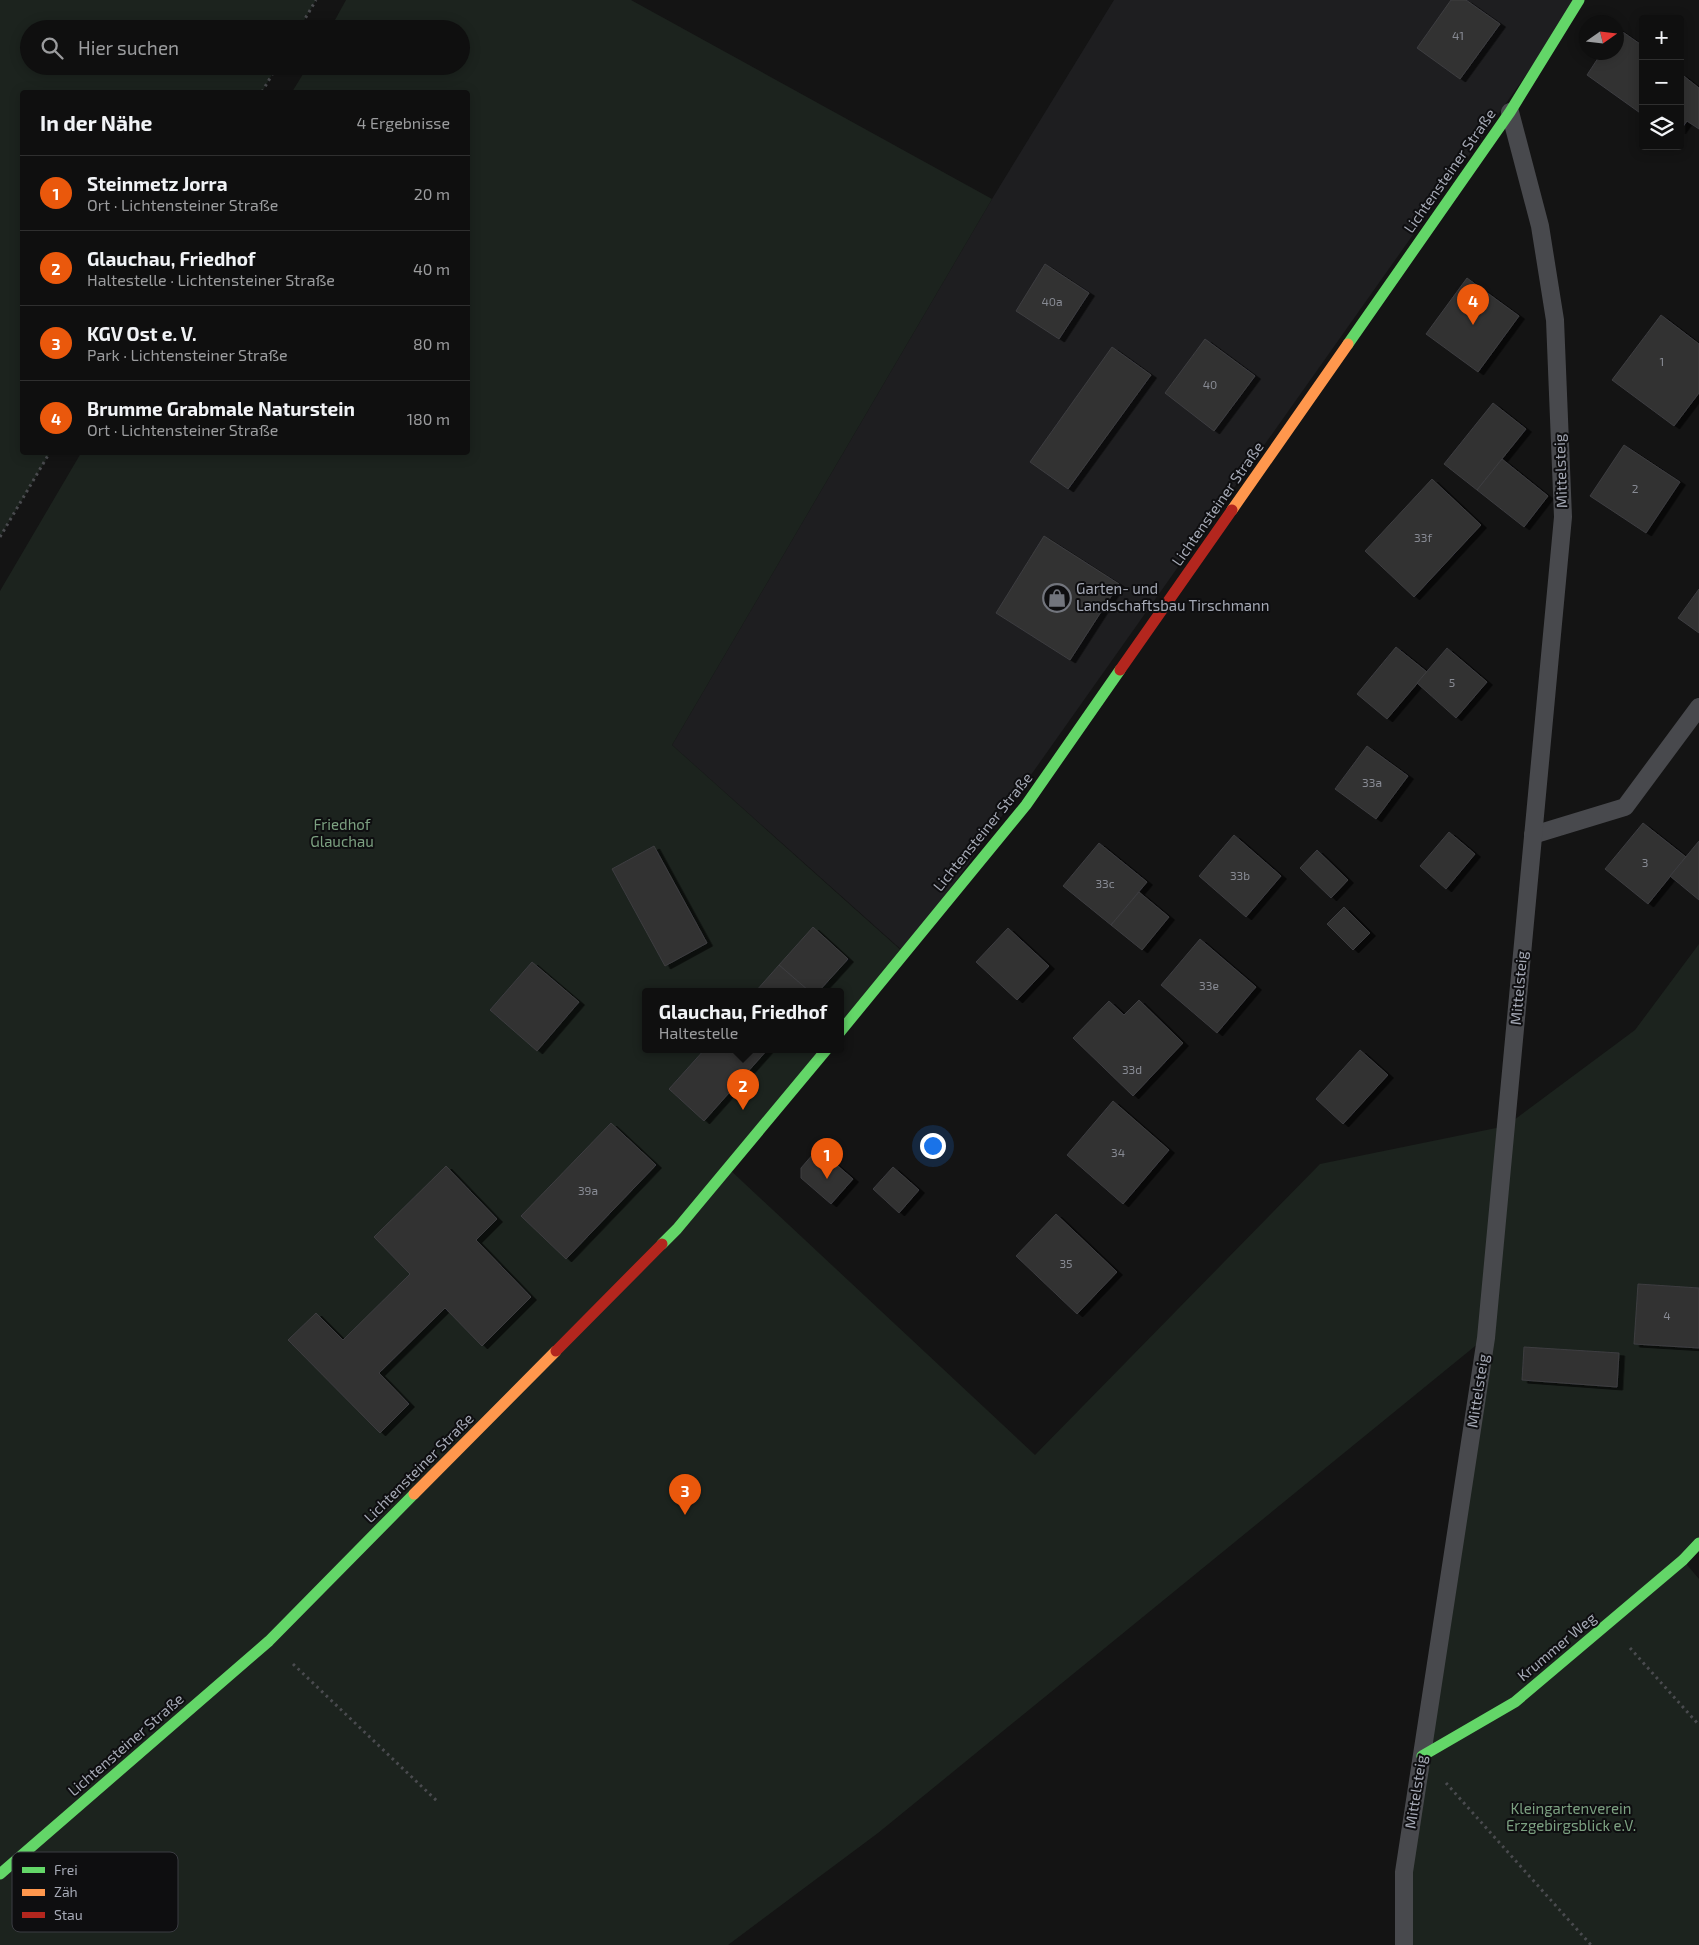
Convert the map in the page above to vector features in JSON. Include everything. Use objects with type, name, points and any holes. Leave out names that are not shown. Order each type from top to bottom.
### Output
[{"type":"street","name":"Lichtensteiner Straße","points":[[844,1027],[1026,805],[1510,112],[1580,0]]},
{"type":"street","name":"Lichtensteiner Straße","points":[[25,1852],[269,1641],[677,1229],[823,1053]]},
{"type":"street","name":"Krummer Weg","points":[[1422,1756],[1515,1702],[1683,1560],[1699,1543]]},
{"type":"street","name":"Lichtensteiner Straße","points":[[0,1874],[12,1864]]},
{"type":"lane","name":"Mittelsteig","points":[[1404,1945],[1404,1872],[1486,1338],[1563,517],[1555,320],[1540,226],[1510,112]]},
{"type":"lane","points":[[1533,835],[1625,807],[1699,707]]},
{"type":"path","points":[[304,20],[316,0]]},
{"type":"path","points":[[263,90],[272,75]]},
{"type":"path","points":[[0,537],[48,455]]},
{"type":"path","points":[[1608,1624],[1699,1725]]},
{"type":"path","points":[[269,1641],[438,1802]]},
{"type":"path","points":[[1422,1756],[1591,1945]]},
{"type":"shaded area","points":[[1114,0],[1579,0],[905,953],[672,745],[992,199]]},
{"type":"green space","points":[[0,0],[316,0],[304,20],[20,20],[20,75],[272,75],[263,90],[20,90],[20,455],[49,455],[0,537]]},
{"type":"green space","points":[[346,0],[631,0],[992,199],[672,745],[904,953],[844,1025],[844,988],[642,988],[642,1053],[822,1053],[728,1168],[1035,1455],[1320,1164],[1506,1126],[1635,1030],[1699,944],[1699,1543],[1683,1560],[1699,1579],[1699,1945],[1404,1945],[1404,1872],[1485,1338],[878,1833],[728,1945],[0,1945],[0,591],[80,455],[470,455],[470,90],[293,90],[302,75],[470,75],[470,20],[335,20]]},
{"type":"building","points":[[1451,0],[1466,0],[1500,24],[1460,79],[1417,48]]},
{"type":"building","points":[[1624,33],[1639,43],[1639,112],[1587,75],[1597,60],[1624,60]]},
{"type":"building","points":[[1684,76],[1699,88],[1699,129],[1687,121],[1684,125]]},
{"type":"building","points":[[1045,264],[1089,293],[1059,339],[1016,311]]},
{"type":"building","points":[[1467,278],[1519,316],[1478,372],[1426,334]]},
{"type":"building","points":[[1661,315],[1699,344],[1699,393],[1674,426],[1612,380]]},
{"type":"building","points":[[1205,339],[1255,376],[1214,431],[1165,393]]},
{"type":"building","points":[[1112,347],[1151,375],[1068,489],[1030,462]]},
{"type":"building","points":[[1493,403],[1526,429],[1477,490],[1444,464]]},
{"type":"building","points":[[1624,445],[1680,482],[1646,533],[1590,496]]},
{"type":"building","points":[[1502,459],[1548,496],[1524,527],[1477,490]]},
{"type":"building","points":[[1432,479],[1481,525],[1414,597],[1365,551]]},
{"type":"building","name":"Garten- und Landschaftsbau Tirschmann","points":[[1044,536],[1119,584],[1070,660],[996,613]]},
{"type":"building","points":[[1699,589],[1699,633],[1678,618]]},
{"type":"building","points":[[1396,647],[1427,672],[1387,719],[1357,694]]},
{"type":"building","points":[[1447,648],[1487,682],[1456,718],[1417,683]]},
{"type":"building","points":[[1367,746],[1408,776],[1376,819],[1335,789]]},
{"type":"building","points":[[1643,823],[1686,857],[1648,904],[1605,869]]},
{"type":"building","points":[[1449,832],[1475,854],[1446,889],[1420,866]]},
{"type":"building","points":[[1234,835],[1281,876],[1246,917],[1199,876]]},
{"type":"building","points":[[1699,841],[1699,900],[1670,876]]},
{"type":"building","points":[[1099,843],[1147,882],[1111,925],[1063,886]]},
{"type":"building","points":[[654,846],[707,943],[665,966],[612,869]]},
{"type":"building","points":[[1317,850],[1348,880],[1331,898],[1300,868]]},
{"type":"building","points":[[1139,892],[1169,917],[1142,950],[1111,925]]},
{"type":"building","points":[[1344,907],[1370,933],[1353,950],[1327,924]]},
{"type":"building","points":[[813,927],[848,959],[822,988],[806,988],[779,965]]},
{"type":"building","points":[[1008,928],[1049,966],[1017,1000],[976,962]]},
{"type":"building","points":[[1200,939],[1256,987],[1217,1033],[1161,985]]},
{"type":"building","points":[[532,962],[579,1002],[537,1051],[490,1010]]},
{"type":"building","points":[[779,965],[806,988],[759,988]]},
{"type":"building","points":[[1139,1000],[1183,1043],[1133,1096],[1073,1038],[1109,1001],[1124,1015]]},
{"type":"building","points":[[1360,1050],[1388,1075],[1343,1124],[1316,1099]]},
{"type":"building","points":[[701,1053],[764,1053],[704,1121],[669,1089]]},
{"type":"building","points":[[1113,1101],[1169,1150],[1123,1204],[1067,1155]]},
{"type":"building","points":[[611,1123],[656,1165],[566,1259],[521,1216]]},
{"type":"building","points":[[814,1153],[824,1154],[853,1179],[831,1204],[801,1178],[801,1168]]},
{"type":"building","points":[[446,1166],[497,1219],[476,1240],[531,1297],[482,1346],[445,1308],[379,1373],[409,1404],[380,1433],[288,1340],[316,1313],[343,1340],[410,1274],[374,1237]]},
{"type":"building","points":[[893,1167],[919,1190],[899,1213],[873,1189]]},
{"type":"building","points":[[1056,1214],[1117,1272],[1077,1314],[1016,1256]]},
{"type":"building","points":[[1638,1284],[1699,1288],[1699,1348],[1634,1344]]},
{"type":"building","points":[[1524,1347],[1619,1353],[1617,1387],[1522,1380]]},
{"type":"traffic: fast","points":[[1348,344],[1510,112],[1579,0]]},
{"type":"traffic: fast","points":[[844,1027],[1026,805],[1120,670]]},
{"type":"traffic: fast","points":[[662,1244],[677,1229],[824,1053]]},
{"type":"traffic: fast","points":[[25,1852],[269,1641],[414,1494]]},
{"type":"traffic: fast","points":[[1422,1756],[1515,1702],[1683,1560],[1699,1543]]},
{"type":"traffic: fast","points":[[0,1874],[12,1864]]},
{"type":"traffic: slow","points":[[1232,510],[1348,344]]},
{"type":"traffic: slow","points":[[414,1494],[556,1351]]},
{"type":"traffic: jam","points":[[1120,670],[1232,510]]},
{"type":"traffic: jam","points":[[556,1351],[662,1244]]},
{"type":"place","name":"Brumme Grabmale Naturstein","points":[[1473,325]]},
{"type":"place","name":"Garten- und Landschaftsbau Tirschmann","points":[[1057,598]]},
{"type":"place","name":"Glauchau, Friedhof","points":[[743,1110]]},
{"type":"place","name":"Steinmetz Jorra","points":[[827,1179]]},
{"type":"place","name":"KGV Ost e. V.","points":[[685,1515]]},
{"type":"park label","name":"Friedhof Glauchau","points":[[342,834]]},
{"type":"park label","name":"Kleingartenverein Erzgebirgsblick e.V.","points":[[1571,1818]]}]
